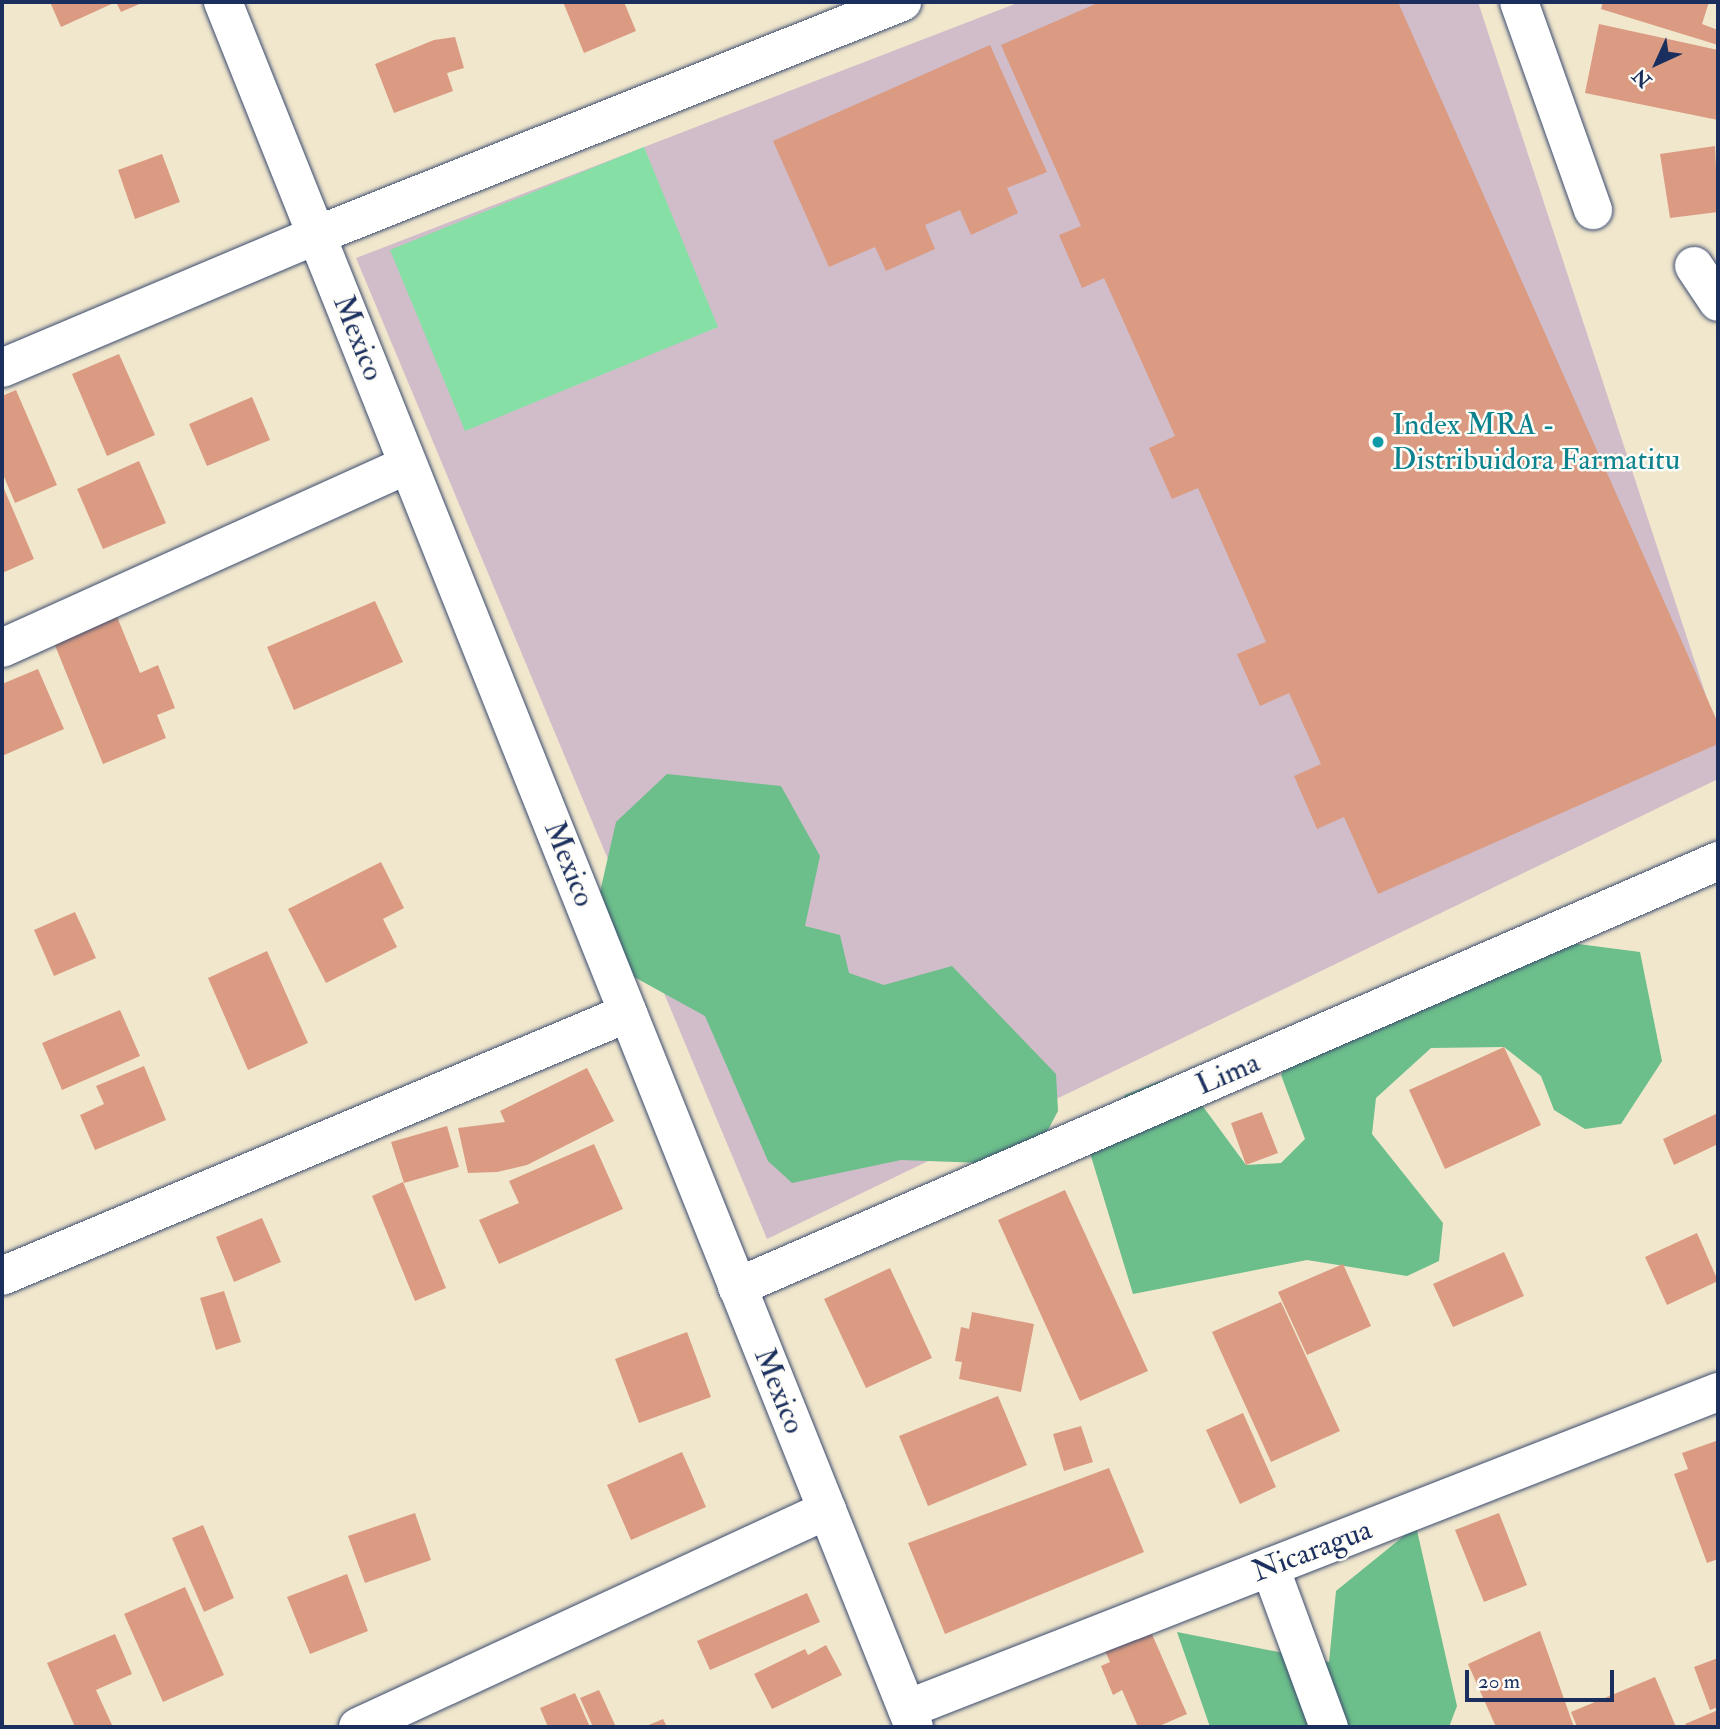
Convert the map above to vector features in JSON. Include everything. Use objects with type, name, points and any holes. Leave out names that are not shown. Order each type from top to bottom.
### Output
[{"type":"street","name":"Mexico","points":[[223,2],[910,1718]]},
{"type":"street","points":[[2,368],[317,235],[902,2]]},
{"type":"street","points":[[1519,2],[1593,210]]},
{"type":"street","points":[[1694,266],[1718,302]]},
{"type":"street","points":[[2,648],[408,465]]},
{"type":"street","name":"Lima","points":[[737,1287],[1718,861]]},
{"type":"street","points":[[2,1276],[628,1013]]},
{"type":"street","name":"Nicaragua","points":[[910,1718],[1270,1567],[1718,1392]]},
{"type":"street","points":[[358,1727],[827,1510]]},
{"type":"street","points":[[1270,1567],[1329,1727]]},
{"type":"shaded area","points":[[1020,2],[1478,2],[1718,732],[1718,779],[767,1239],[356,258]]},
{"type":"green space","points":[[644,147],[718,327],[465,431],[390,250]]},
{"type":"green space","points":[[667,774],[781,786],[820,856],[805,926],[840,935],[849,973],[884,985],[952,966],[1056,1074],[1058,1111],[1040,1145],[1010,1164],[901,1160],[792,1183],[768,1161],[705,1016],[616,967],[600,892],[616,822]]},
{"type":"green space","points":[[1555,941],[1640,952],[1662,1061],[1621,1124],[1585,1129],[1554,1110],[1541,1076],[1504,1047],[1431,1048],[1376,1098],[1372,1134],[1443,1223],[1439,1261],[1407,1276],[1307,1260],[1133,1294],[1090,1153],[1125,1095],[1160,1081],[1196,1097],[1246,1165],[1281,1163],[1305,1139],[1281,1075],[1316,1016]]},
{"type":"green space","points":[[1416,1526],[1457,1706],[1449,1727],[1210,1727],[1177,1632],[1329,1662],[1336,1591]]},
{"type":"building","points":[[50,2],[116,2],[61,27]]},
{"type":"building","points":[[116,2],[144,2],[121,12]]},
{"type":"building","points":[[563,2],[624,2],[636,31],[584,53]]},
{"type":"building","name":"Index MRA - Distribuidora Farmatitu","points":[[1100,2],[1398,2],[1718,723],[1718,744],[1378,894],[1344,817],[1317,829],[1294,776],[1321,764],[1289,693],[1260,706],[1237,654],[1266,642],[1198,488],[1172,499],[1149,448],[1175,436],[1104,278],[1082,288],[1059,235],[1081,226],[1001,45]]},
{"type":"building","points":[[1603,2],[1709,2],[1702,24],[1718,30],[1718,45],[1601,9]]},
{"type":"building","points":[[1599,24],[1718,50],[1718,120],[1585,93]]},
{"type":"building","points":[[455,37],[464,68],[447,73],[453,91],[394,113],[375,64],[434,40]]},
{"type":"building","points":[[990,45],[1047,172],[1007,188],[1018,213],[971,235],[960,210],[925,225],[935,249],[886,271],[875,247],[829,267],[773,141]]},
{"type":"building","points":[[1715,146],[1718,212],[1670,218],[1660,154]]},
{"type":"building","points":[[162,154],[180,202],[135,219],[118,170]]},
{"type":"building","points":[[119,354],[155,435],[107,456],[72,374]]},
{"type":"building","points":[[16,390],[57,485],[15,503],[2,472],[2,396]]},
{"type":"building","points":[[252,397],[270,440],[207,466],[189,424]]},
{"type":"building","points":[[139,461],[166,523],[103,549],[77,489]]},
{"type":"building","points":[[2,484],[34,559],[2,573]]},
{"type":"building","points":[[375,601],[403,662],[294,710],[267,647]]},
{"type":"building","points":[[113,607],[140,673],[158,665],[175,708],[157,715],[166,738],[103,764],[50,633]]},
{"type":"building","points":[[38,669],[64,729],[2,756],[2,684]]},
{"type":"building","points":[[381,862],[404,908],[383,919],[397,947],[326,983],[288,909]]},
{"type":"building","points":[[75,912],[96,958],[54,976],[34,930]]},
{"type":"building","points":[[267,951],[308,1043],[248,1070],[208,978]]},
{"type":"building","points":[[120,1010],[140,1056],[62,1090],[42,1043]]},
{"type":"building","points":[[1504,1047],[1541,1125],[1445,1169],[1409,1090]]},
{"type":"building","points":[[144,1066],[166,1120],[95,1150],[80,1115],[104,1104],[96,1086]]},
{"type":"building","points":[[587,1068],[614,1121],[527,1165],[497,1172],[468,1173],[458,1128],[505,1122],[500,1111]]},
{"type":"building","points":[[1262,1112],[1278,1153],[1246,1165],[1231,1123]]},
{"type":"building","points":[[1718,1113],[1718,1144],[1674,1165],[1663,1139]]},
{"type":"building","points":[[447,1126],[459,1167],[404,1183],[391,1142]]},
{"type":"building","points":[[594,1144],[623,1209],[499,1264],[479,1220],[519,1203],[509,1181]]},
{"type":"building","points":[[403,1182],[446,1288],[415,1301],[372,1196]]},
{"type":"building","points":[[1065,1190],[1148,1371],[1080,1401],[998,1220]]},
{"type":"building","points":[[262,1218],[281,1262],[234,1282],[216,1237]]},
{"type":"building","points":[[1697,1233],[1718,1281],[1667,1305],[1645,1257]]},
{"type":"building","points":[[1504,1252],[1524,1296],[1453,1327],[1433,1284]]},
{"type":"building","points":[[1343,1264],[1371,1326],[1307,1355],[1278,1292]]},
{"type":"building","points":[[890,1268],[932,1358],[866,1388],[824,1299]]},
{"type":"building","points":[[224,1291],[241,1342],[216,1350],[200,1298]]},
{"type":"building","points":[[1281,1302],[1340,1431],[1271,1462],[1212,1332]]},
{"type":"building","points":[[972,1312],[1034,1324],[1021,1392],[959,1379],[962,1362],[955,1361],[961,1327],[969,1329]]},
{"type":"building","points":[[687,1332],[711,1397],[639,1423],[615,1359]]},
{"type":"building","points":[[998,1396],[1027,1465],[928,1506],[899,1436]]},
{"type":"building","points":[[1243,1413],[1276,1487],[1240,1504],[1206,1430]]},
{"type":"building","points":[[1081,1426],[1093,1462],[1064,1471],[1053,1434]]},
{"type":"building","points":[[1716,1441],[1718,1559],[1707,1563],[1674,1474],[1688,1469],[1682,1453]]},
{"type":"building","points":[[682,1452],[706,1507],[631,1540],[607,1485]]},
{"type":"building","points":[[1109,1468],[1144,1552],[945,1634],[908,1543]]},
{"type":"building","points":[[415,1513],[431,1560],[365,1583],[348,1536]]},
{"type":"building","points":[[1499,1513],[1527,1585],[1484,1602],[1455,1530]]},
{"type":"building","points":[[203,1525],[234,1598],[204,1612],[172,1538]]},
{"type":"building","points":[[347,1574],[368,1631],[310,1654],[287,1597]]},
{"type":"building","points":[[185,1587],[224,1675],[163,1702],[124,1614]]},
{"type":"building","points":[[807,1593],[820,1622],[710,1670],[697,1641]]},
{"type":"building","points":[[1540,1631],[1574,1727],[1496,1727],[1468,1664]]},
{"type":"building","points":[[1151,1632],[1187,1714],[1157,1727],[1138,1727],[1122,1690],[1113,1695],[1101,1666],[1110,1662],[1105,1651]]},
{"type":"building","points":[[115,1634],[132,1674],[96,1690],[112,1725],[75,1727],[47,1663]]},
{"type":"building","points":[[826,1645],[842,1675],[772,1709],[754,1674],[805,1649],[808,1655]]},
{"type":"building","points":[[1718,1658],[1718,1707],[1710,1710],[1694,1667]]},
{"type":"building","points":[[1655,1677],[1676,1727],[1577,1727],[1571,1712]]},
{"type":"building","points":[[599,1690],[616,1727],[593,1727],[580,1698]]},
{"type":"building","points":[[575,1693],[590,1727],[548,1727],[540,1708]]},
{"type":"building","points":[[1718,1710],[1718,1727],[1687,1727],[1685,1724]]},
{"type":"building","points":[[663,1719],[667,1727],[644,1727]]},
{"type":"place","name":"Index MRA - Distribuidora Farmatitu","points":[[1378,442]]}]
